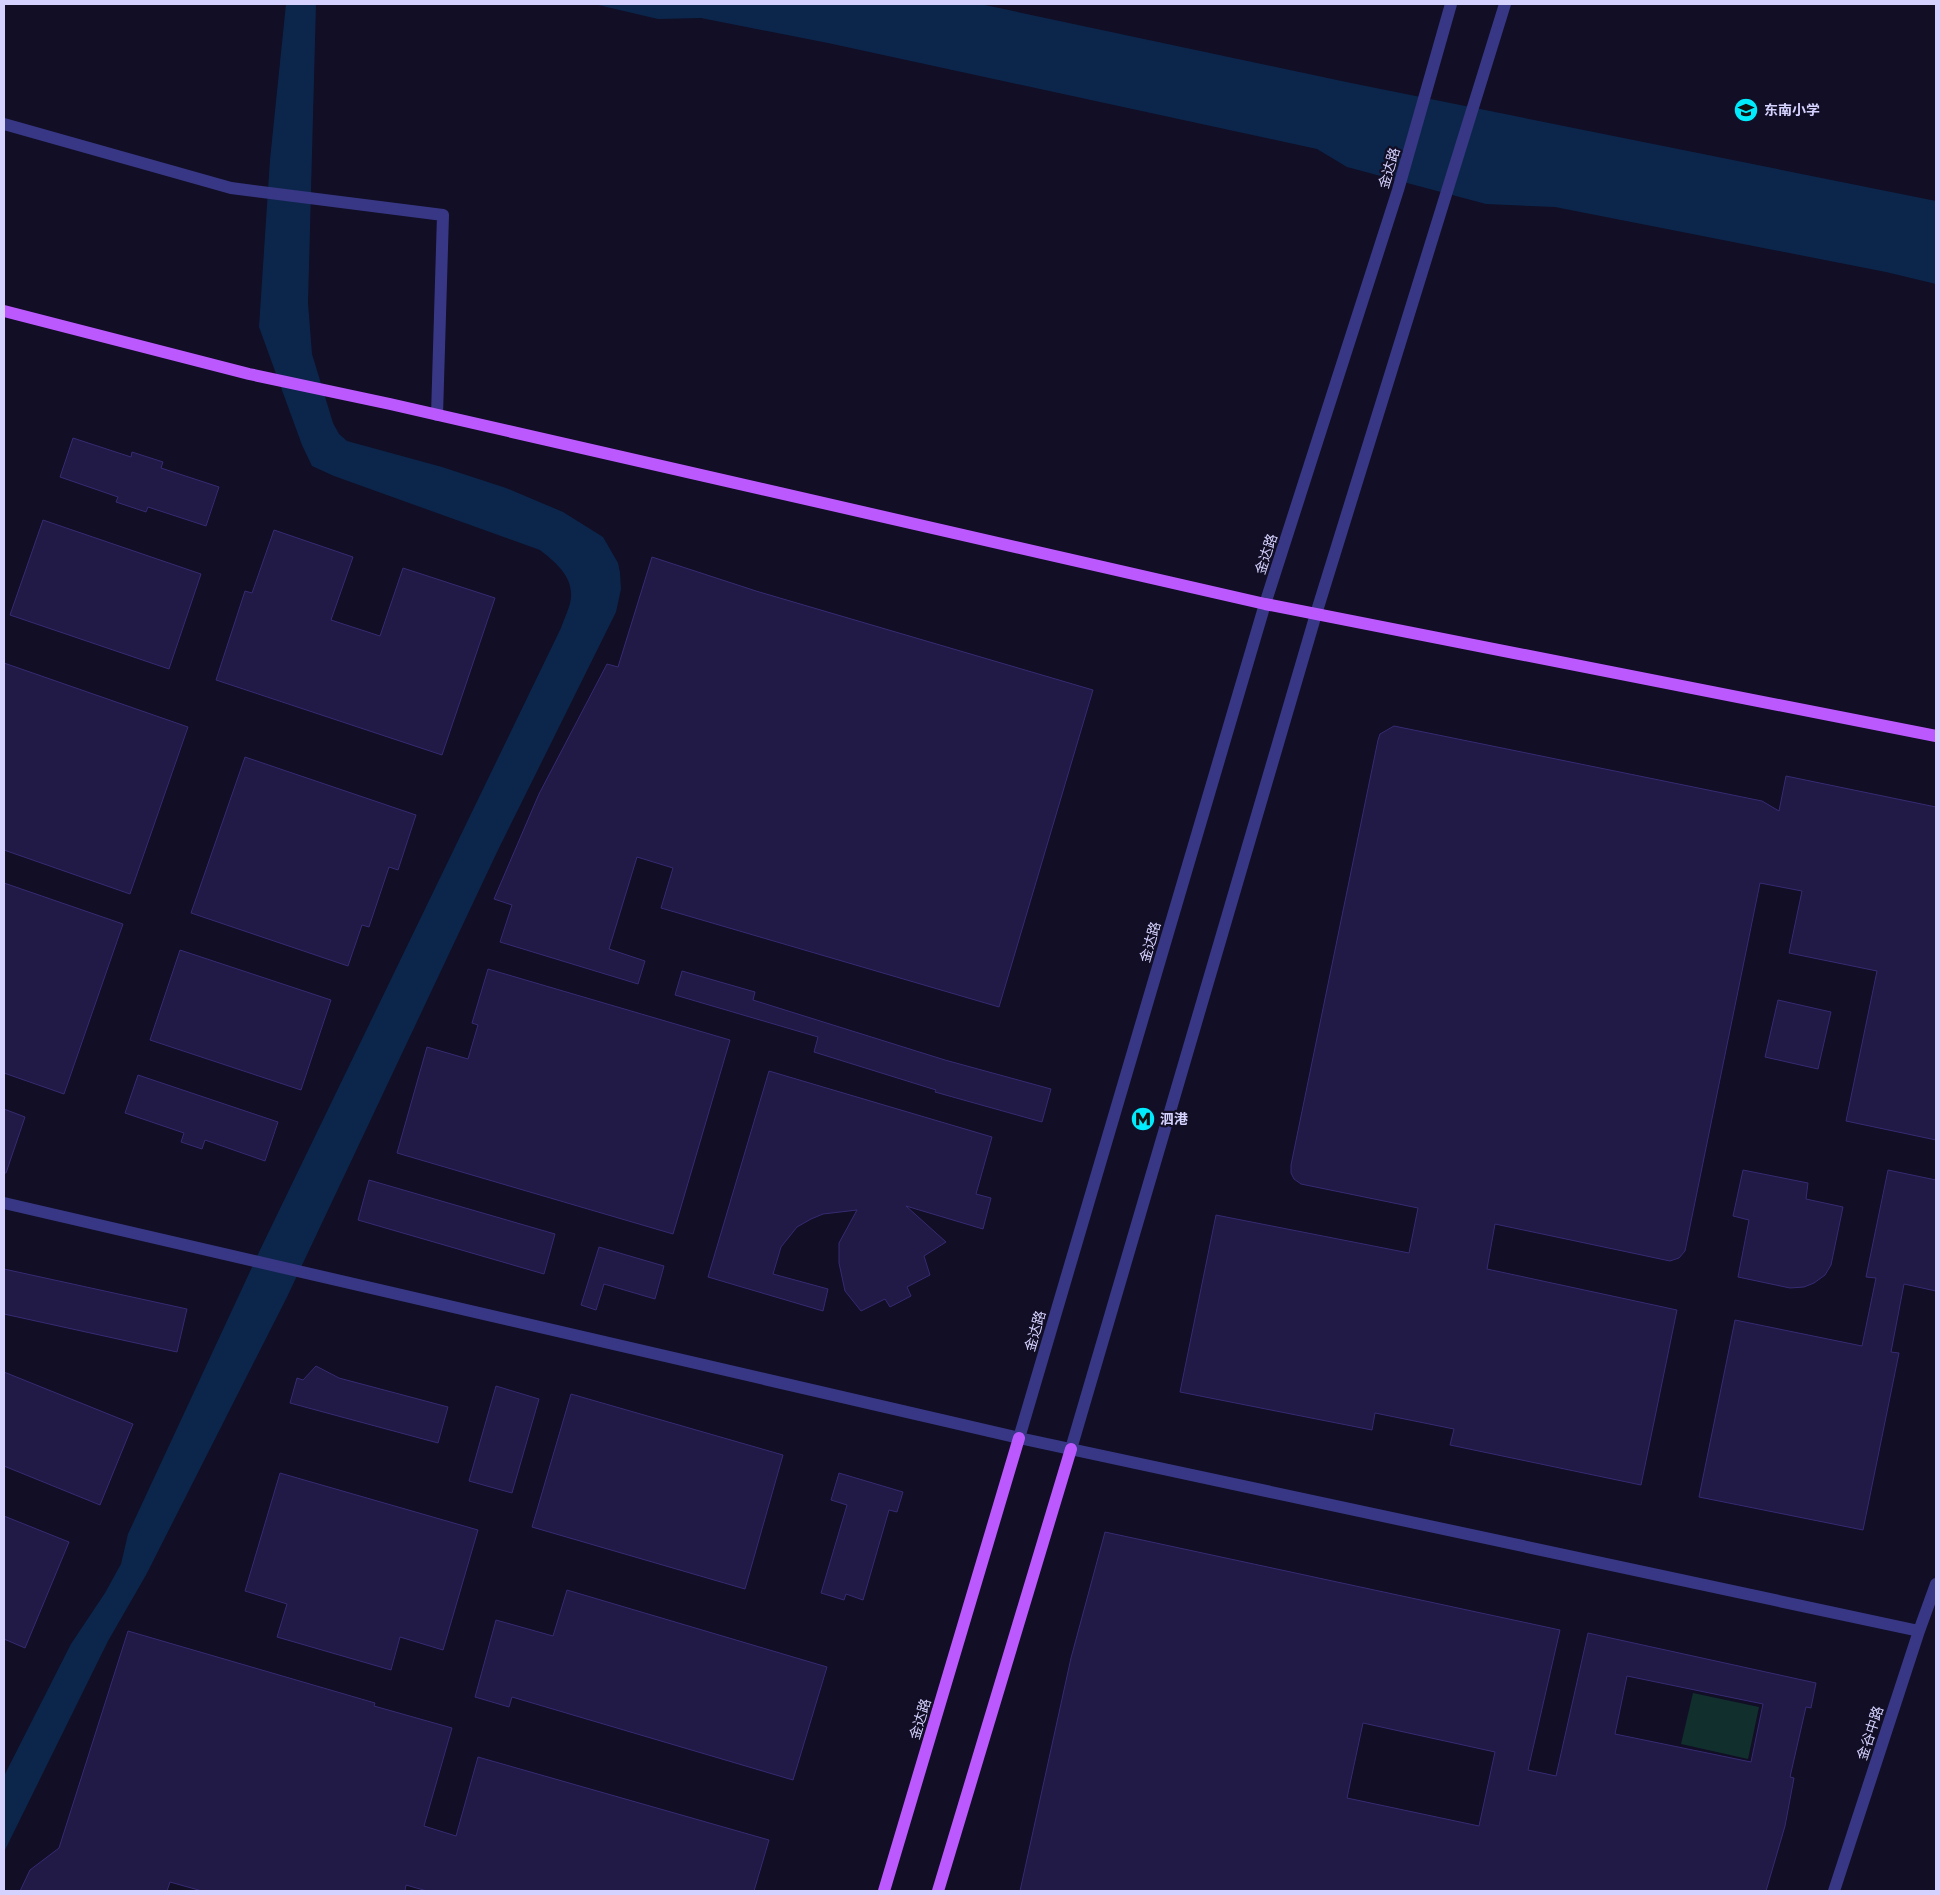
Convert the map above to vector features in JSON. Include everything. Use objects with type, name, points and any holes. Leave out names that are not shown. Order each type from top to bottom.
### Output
[{"type":"main road","points":[[4,311],[248,374],[390,404],[1265,604],[1936,733]]},
{"type":"main road","name":"金达路","points":[[884,1891],[1019,1438]]},
{"type":"main road","points":[[938,1891],[1071,1449]]},
{"type":"street","name":"金达路","points":[[1019,1438],[1265,604],[1398,190],[1452,4]]},
{"type":"street","points":[[1071,1449],[1316,614],[1505,4]]},
{"type":"street","points":[[4,124],[231,188],[443,215],[437,415]]},
{"type":"street","points":[[4,1203],[1019,1438],[1919,1630]]},
{"type":"street","name":"金谷中路","points":[[1834,1891],[1919,1630],[1936,1584]]},
{"type":"green space","points":[[1693,1693],[1759,1707],[1748,1759],[1681,1744]]},
{"type":"water","points":[[286,4],[316,4],[308,303],[312,354],[333,423],[339,434],[347,441],[442,467],[506,488],[563,512],[603,537],[618,563],[621,589],[616,612],[498,850],[287,1297],[146,1575],[108,1641],[4,1852],[4,1776],[71,1644],[105,1593],[121,1564],[128,1534],[260,1250],[561,628],[571,598],[571,590],[566,576],[540,550],[334,476],[312,466],[302,445],[259,327],[270,160]]},
{"type":"water","points":[[594,4],[980,4],[1351,83],[1936,201],[1936,284],[1886,272],[1555,207],[1486,204],[1347,167],[1317,149],[828,43],[701,18],[658,19]]},
{"type":"building","points":[[73,438],[131,457],[132,452],[163,462],[161,468],[219,487],[206,526],[148,507],[146,512],[116,502],[118,497],[60,477]]},
{"type":"building","points":[[43,520],[201,574],[169,669],[10,615]]},
{"type":"building","points":[[274,530],[353,557],[331,620],[380,636],[403,568],[495,598],[442,755],[216,680],[245,591],[252,593]]},
{"type":"building","points":[[652,557],[756,591],[1093,690],[999,1007],[661,908],[673,868],[637,857],[609,949],[645,961],[638,984],[500,942],[512,905],[494,899],[539,794],[607,664],[618,667]]},
{"type":"building","points":[[4,663],[188,727],[130,894],[4,850]]},
{"type":"building","points":[[1394,726],[1762,801],[1779,811],[1786,776],[1936,807],[1936,1140],[1846,1121],[1877,971],[1789,953],[1802,891],[1760,883],[1685,1251],[1679,1258],[1670,1261],[1495,1224],[1487,1269],[1677,1310],[1641,1485],[1450,1445],[1454,1429],[1375,1413],[1372,1430],[1180,1392],[1216,1215],[1409,1253],[1418,1208],[1301,1184],[1294,1179],[1291,1173],[1291,1165],[1378,740],[1380,734]]},
{"type":"building","points":[[245,757],[416,815],[398,870],[389,867],[369,927],[362,925],[348,966],[191,913]]},
{"type":"building","points":[[4,883],[123,924],[64,1094],[4,1073]]},
{"type":"building","points":[[180,950],[331,1000],[301,1090],[150,1040]]},
{"type":"building","points":[[488,969],[730,1040],[673,1234],[397,1153],[427,1047],[468,1059],[478,1025],[472,1023]]},
{"type":"building","points":[[682,971],[755,992],[753,1000],[945,1060],[1051,1089],[1042,1122],[935,1092],[936,1090],[814,1052],[818,1037],[675,995]]},
{"type":"building","points":[[1778,1000],[1831,1012],[1818,1069],[1765,1057]]},
{"type":"building","points":[[769,1071],[992,1137],[976,1194],[991,1198],[983,1229],[906,1206],[946,1242],[924,1256],[930,1275],[907,1287],[911,1296],[890,1307],[885,1299],[861,1311],[845,1291],[839,1263],[839,1243],[857,1210],[823,1214],[811,1219],[797,1227],[781,1247],[773,1274],[828,1289],[823,1311],[708,1277]]},
{"type":"building","points":[[138,1075],[278,1122],[265,1161],[205,1140],[202,1149],[181,1142],[184,1133],[125,1113]]},
{"type":"building","points":[[4,1109],[25,1117],[6,1173],[4,1173]]},
{"type":"building","points":[[1743,1170],[1808,1183],[1806,1199],[1843,1207],[1831,1265],[1825,1275],[1814,1283],[1804,1287],[1790,1288],[1738,1277],[1749,1220],[1733,1216]]},
{"type":"building","points":[[1888,1170],[1936,1180],[1936,1291],[1904,1284],[1891,1352],[1899,1353],[1863,1530],[1699,1497],[1735,1320],[1862,1346],[1876,1278],[1866,1277]]},
{"type":"building","points":[[369,1180],[555,1234],[544,1274],[358,1220]]},
{"type":"building","points":[[599,1247],[664,1266],[655,1299],[604,1284],[596,1310],[581,1305]]},
{"type":"building","points":[[4,1269],[187,1309],[177,1352],[4,1314]]},
{"type":"building","points":[[316,1366],[339,1378],[448,1407],[438,1443],[290,1403],[297,1378],[303,1380]]},
{"type":"building","points":[[4,1372],[133,1424],[100,1505],[4,1466]]},
{"type":"building","points":[[496,1386],[539,1399],[512,1493],[469,1481]]},
{"type":"building","points":[[571,1394],[783,1455],[745,1589],[532,1527]]},
{"type":"building","points":[[280,1473],[478,1530],[443,1650],[400,1637],[391,1670],[277,1637],[287,1604],[245,1591]]},
{"type":"building","points":[[839,1473],[903,1492],[897,1512],[889,1510],[863,1600],[846,1594],[844,1600],[821,1593],[847,1505],[831,1500]]},
{"type":"building","points":[[4,1516],[69,1542],[25,1648],[4,1639]]},
{"type":"building","points":[[1105,1532],[1560,1630],[1528,1770],[1556,1776],[1588,1633],[1816,1683],[1811,1708],[1806,1707],[1790,1777],[1794,1778],[1785,1826],[1766,1891],[1020,1891],[1071,1658]],"holes":[[[1627,1676],[1763,1704],[1751,1762],[1615,1734]],[[1363,1723],[1495,1752],[1479,1826],[1347,1798]]]},
{"type":"building","points":[[567,1590],[827,1667],[793,1780],[512,1697],[509,1707],[475,1697],[496,1620],[553,1636]]},
{"type":"building","points":[[128,1631],[375,1703],[374,1706],[452,1728],[424,1826],[456,1836],[478,1757],[769,1840],[754,1891],[427,1891],[406,1885],[405,1891],[202,1891],[170,1882],[167,1891],[20,1891],[30,1870],[59,1848]]},
{"type":"place","name":"东南小学","points":[[1746,110]]},
{"type":"place","name":"泗港","points":[[1143,1119]]}]
